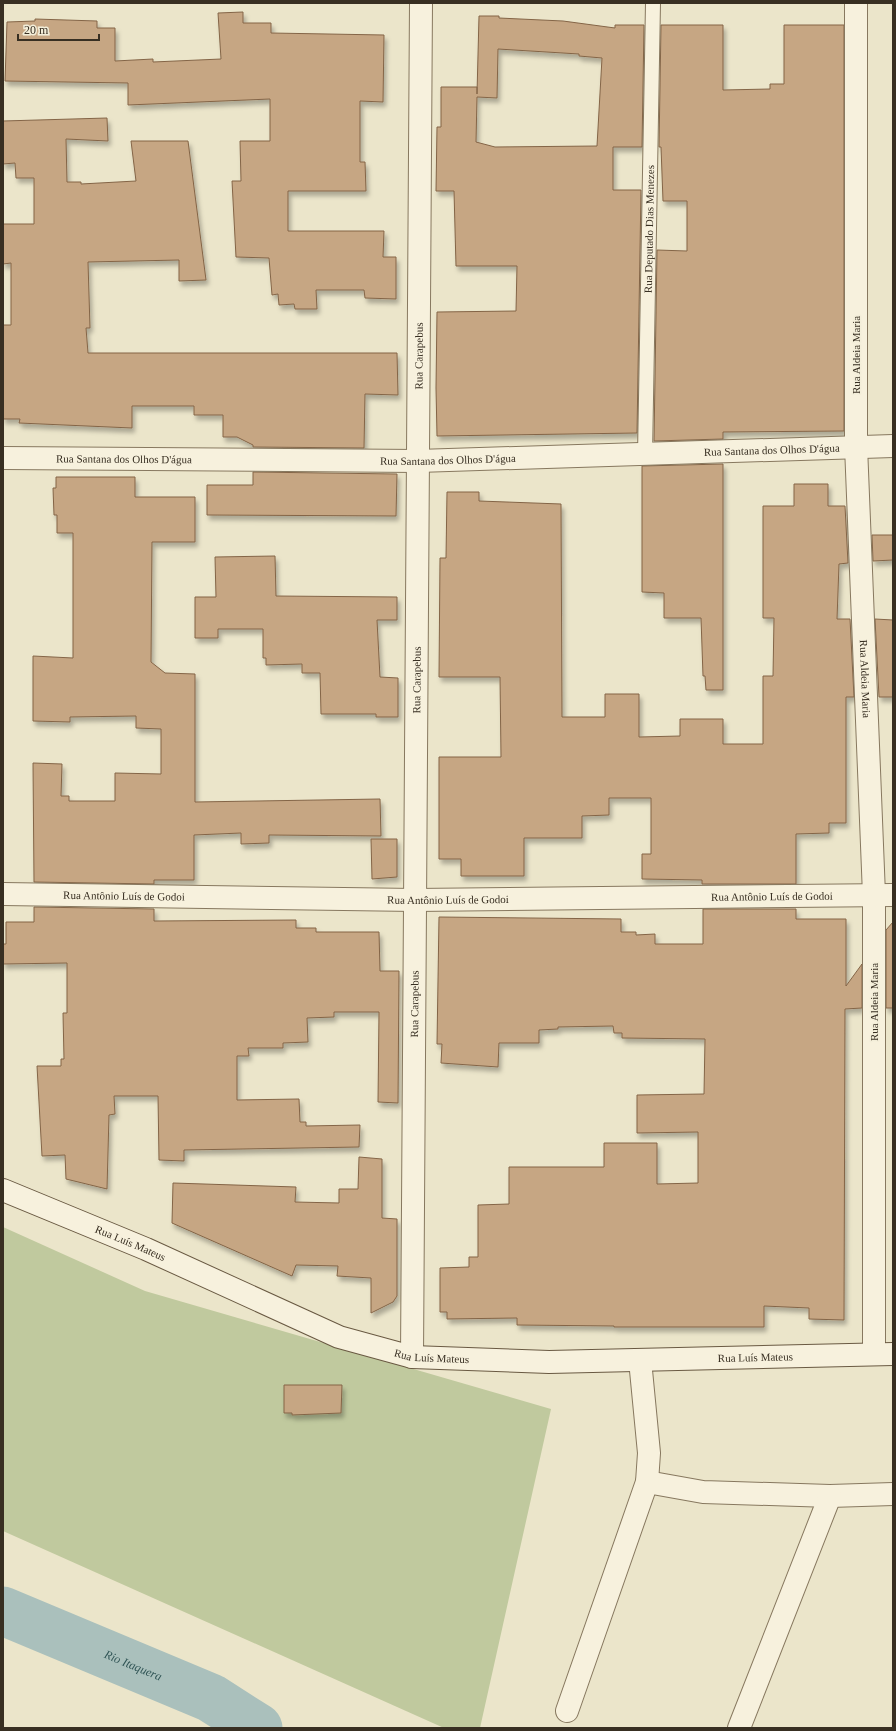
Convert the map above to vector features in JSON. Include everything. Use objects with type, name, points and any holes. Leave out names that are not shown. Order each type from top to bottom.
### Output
[{"type":"street","name":"Rua Carapebus","points":[[412,1357],[421,3]]},
{"type":"street","name":"Rua Aldeia Maria","points":[[856,3],[856,446],[884,895],[883,1354]]},
{"type":"street","name":"Rua Santana dos Olhos D'água","points":[[3,458],[418,461],[893,446]]},
{"type":"street","name":"Rua Antônio Luís de Godoi","points":[[3,894],[415,900],[884,895]]},
{"type":"street","name":"Rua Luís Mateus","points":[[3,1190],[146,1249],[339,1337],[412,1357],[549,1362],[883,1354]]},
{"type":"street","points":[[567,1711],[647,1482],[649,1452],[640,1360]]},
{"type":"street","points":[[647,1482],[703,1492],[830,1496],[893,1494]]},
{"type":"street","points":[[739,1728],[830,1496]]},
{"type":"lane","name":"Rua Deputado Dias Menezes","points":[[646,455],[653,3]]},
{"type":"green space","points":[[3,1227],[145,1291],[551,1409],[480,1728],[444,1728],[3,1531]]},
{"type":"building","points":[[243,12],[243,23],[271,23],[271,33],[384,35],[383,102],[360,101],[360,162],[365,162],[366,191],[288,191],[288,231],[384,231],[383,257],[396,257],[396,299],[365,298],[364,290],[316,290],[317,309],[295,309],[294,304],[279,305],[278,294],[272,295],[269,258],[236,257],[232,181],[241,181],[240,141],[270,141],[270,99],[128,105],[128,83],[5,81],[7,22],[35,21],[35,19],[97,21],[97,28],[115,28],[115,61],[153,59],[153,62],[221,59],[218,13]]},
{"type":"building","points":[[479,16],[563,21],[615,28],[615,25],[644,25],[642,147],[613,147],[613,190],[641,190],[637,433],[437,436],[437,312],[516,311],[517,266],[456,266],[454,191],[436,191],[437,127],[441,127],[441,87],[477,87],[477,94]],"holes":[[[498,49],[579,54],[579,56],[602,58],[597,146],[495,147],[476,142],[477,97],[497,98]]]},
{"type":"building","points":[[661,25],[723,25],[723,90],[770,89],[770,84],[784,84],[784,25],[844,25],[844,431],[723,432],[723,439],[654,441],[657,250],[687,251],[687,201],[663,201],[661,147],[659,147]]},
{"type":"building","points":[[107,118],[108,141],[66,139],[67,182],[81,182],[81,184],[136,181],[131,141],[188,141],[206,280],[179,281],[179,260],[88,262],[90,328],[86,328],[88,353],[397,353],[398,395],[365,394],[364,448],[253,447],[253,445],[237,437],[223,437],[223,415],[194,415],[194,406],[132,406],[132,428],[19,423],[20,419],[3,419],[3,325],[11,325],[11,263],[3,264],[3,224],[34,224],[34,178],[16,178],[15,163],[3,164],[3,121]]},
{"type":"building","points":[[723,464],[723,690],[706,690],[705,676],[703,676],[701,618],[664,618],[664,593],[642,592],[642,466]]},
{"type":"building","points":[[253,472],[397,474],[396,516],[207,515],[207,485],[253,485]]},
{"type":"building","points":[[56,477],[135,477],[135,497],[195,497],[195,542],[152,542],[151,662],[165,673],[195,674],[195,802],[380,799],[381,836],[269,835],[269,843],[241,844],[241,833],[194,835],[194,880],[154,880],[154,884],[34,882],[33,763],[62,764],[61,796],[69,796],[69,801],[115,801],[115,773],[161,774],[161,729],[136,728],[136,716],[70,717],[70,722],[33,721],[33,656],[73,658],[73,533],[57,533],[57,515],[54,515],[53,488],[56,488]]},
{"type":"building","points":[[794,484],[828,484],[828,506],[845,506],[848,563],[839,564],[837,619],[850,619],[854,697],[846,697],[846,823],[829,823],[829,833],[796,834],[796,884],[702,884],[702,880],[642,879],[642,854],[651,854],[651,798],[609,798],[609,815],[582,816],[582,838],[524,838],[524,876],[461,876],[461,859],[439,859],[439,757],[501,757],[500,677],[439,677],[440,558],[446,558],[447,492],[479,492],[479,501],[561,504],[562,717],[605,717],[605,694],[639,694],[639,737],[680,736],[680,719],[723,719],[723,744],[763,744],[763,676],[773,676],[774,618],[763,618],[763,506],[794,506]]},
{"type":"building","points":[[872,535],[893,535],[893,560],[873,561]]},
{"type":"building","points":[[275,556],[276,596],[397,597],[397,620],[377,620],[380,677],[398,678],[398,717],[376,717],[376,714],[321,714],[320,673],[302,673],[302,664],[266,665],[266,658],[263,658],[263,629],[218,629],[218,638],[195,638],[195,597],[216,597],[215,557]]},
{"type":"building","points":[[875,619],[893,620],[893,697],[879,697]]},
{"type":"building","points":[[371,839],[397,839],[397,877],[372,879]]},
{"type":"building","points":[[34,907],[154,909],[154,921],[296,920],[296,928],[316,928],[316,932],[379,932],[380,971],[399,971],[398,1103],[378,1102],[379,1012],[334,1012],[334,1017],[307,1018],[308,1042],[283,1043],[283,1048],[248,1048],[249,1056],[237,1056],[237,1100],[299,1099],[300,1122],[306,1122],[306,1126],[360,1125],[359,1147],[184,1150],[184,1161],[159,1160],[158,1096],[114,1096],[115,1114],[109,1115],[107,1189],[66,1179],[65,1155],[42,1156],[37,1066],[61,1066],[61,1059],[64,1059],[63,1013],[67,1013],[67,963],[3,964],[3,944],[6,944],[6,922],[34,922]]},
{"type":"building","points":[[703,909],[796,909],[796,919],[846,919],[846,986],[862,964],[862,1008],[845,1009],[844,1320],[809,1319],[809,1308],[764,1306],[764,1327],[614,1327],[517,1325],[517,1318],[447,1319],[447,1312],[440,1312],[440,1268],[469,1267],[469,1257],[478,1257],[478,1205],[509,1204],[509,1167],[604,1167],[604,1143],[657,1143],[657,1184],[698,1183],[698,1132],[637,1133],[637,1095],[704,1094],[705,1039],[622,1038],[622,1033],[614,1033],[613,1026],[558,1027],[558,1029],[539,1030],[539,1043],[499,1043],[498,1067],[441,1063],[442,1044],[437,1044],[439,917],[621,919],[621,932],[636,932],[636,935],[655,934],[655,944],[703,944]]},
{"type":"building","points":[[893,922],[893,1008],[886,1008],[886,930]]},
{"type":"building","points":[[359,1157],[382,1159],[382,1218],[397,1219],[397,1296],[393,1302],[371,1313],[371,1278],[337,1276],[338,1266],[296,1265],[292,1276],[172,1223],[173,1183],[296,1187],[295,1202],[339,1203],[339,1189],[358,1189]]},
{"type":"building","points":[[284,1385],[342,1385],[341,1413],[292,1415],[292,1413],[284,1413]]},
{"type":"waterway","name":"Rio Itaquera","points":[[3,1611],[211,1698],[258,1728]]}]
